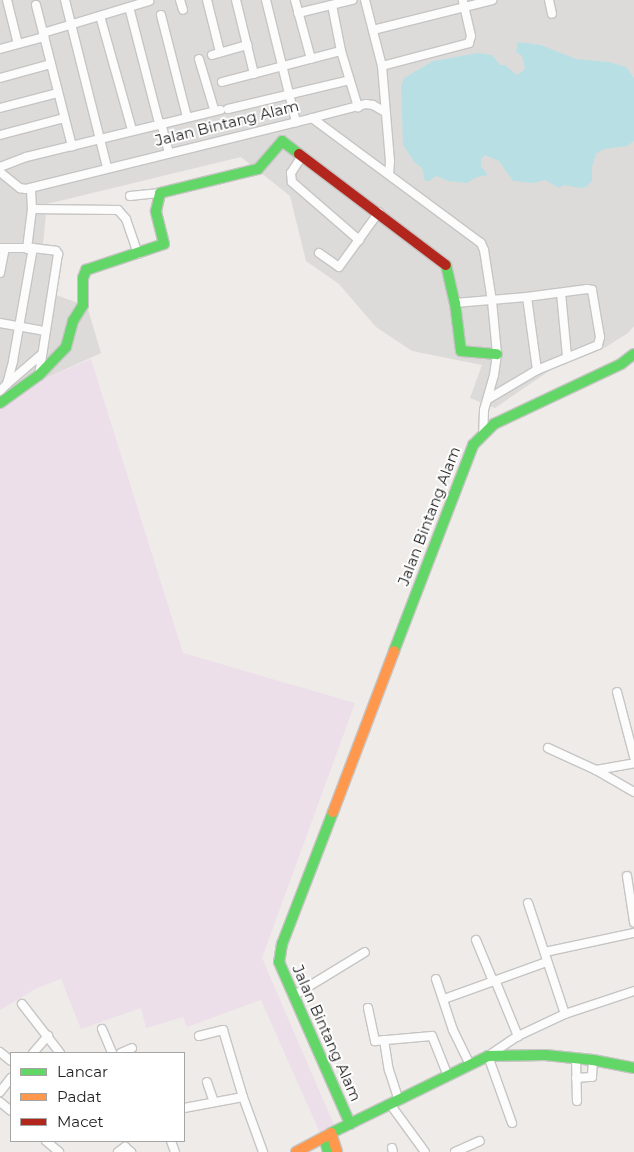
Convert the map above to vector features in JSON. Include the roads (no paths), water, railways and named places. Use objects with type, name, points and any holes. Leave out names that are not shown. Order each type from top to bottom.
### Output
[{"type":"street","points":[[7,0],[18,44]]},
{"type":"street","points":[[65,0],[107,167]]},
{"type":"street","points":[[180,0],[182,10]]},
{"type":"street","points":[[207,0],[216,54],[248,45]]},
{"type":"street","points":[[236,0],[254,74]]},
{"type":"street","points":[[266,0],[296,122]]},
{"type":"street","points":[[295,0],[311,59]]},
{"type":"street","points":[[298,14],[349,0]]},
{"type":"street","points":[[365,0],[382,66],[390,161],[389,174]]},
{"type":"street","points":[[373,30],[464,3],[492,0]]},
{"type":"street","points":[[549,0],[552,14]]},
{"type":"street","points":[[0,49],[70,24],[149,1]]},
{"type":"street","points":[[382,66],[469,44],[471,36],[464,3]]},
{"type":"street","points":[[36,5],[72,146]]},
{"type":"street","points":[[332,5],[341,51],[358,106]]},
{"type":"street","points":[[129,7],[168,153]]},
{"type":"street","points":[[161,15],[187,117]]},
{"type":"street","points":[[100,16],[132,130]]},
{"type":"street","points":[[222,82],[341,51]]},
{"type":"street","points":[[199,59],[220,109]]},
{"type":"street","points":[[0,78],[51,64]]},
{"type":"street","points":[[0,166],[26,157],[160,123],[350,80]]},
{"type":"street","points":[[0,108],[58,93]]},
{"type":"street","points":[[312,118],[358,106],[373,105],[385,112]]},
{"type":"street","points":[[0,135],[64,118]]},
{"type":"street","name":"Jalan Bintang Alam","points":[[31,188],[107,167],[312,118],[481,244],[492,301],[497,354],[482,420],[483,433],[467,457],[282,944],[279,961],[350,1124]]},
{"type":"street","points":[[130,196],[160,193],[261,167],[282,141],[444,262],[448,268],[455,303],[461,351],[464,353],[497,354]]},
{"type":"street","points":[[302,156],[291,174],[292,182],[360,240]]},
{"type":"street","points":[[0,172],[20,188],[31,188],[32,209],[30,249],[7,384]]},
{"type":"street","points":[[0,403],[39,374],[68,343],[74,318],[83,305],[83,278],[86,270],[164,244],[156,210],[160,193]]},
{"type":"street","points":[[32,209],[118,210],[126,220],[138,254]]},
{"type":"street","points":[[319,253],[338,268],[379,212]]},
{"type":"street","points":[[0,273],[3,248],[56,251],[58,254],[39,374]]},
{"type":"street","points":[[455,303],[492,301],[587,289],[592,290],[600,337],[594,348],[567,356],[537,370],[488,399]]},
{"type":"street","points":[[560,293],[567,356]]},
{"type":"street","points":[[527,297],[537,370]]},
{"type":"street","points":[[0,323],[46,332]]},
{"type":"street","points":[[0,391],[42,354]]},
{"type":"street","points":[[483,433],[506,417],[621,364],[634,354]]},
{"type":"street","points":[[617,692],[634,757]]},
{"type":"street","points":[[548,748],[596,770],[634,792]]},
{"type":"street","points":[[596,770],[634,763]]},
{"type":"street","points":[[627,876],[634,922]]},
{"type":"street","points":[[528,903],[565,1014]]},
{"type":"street","points":[[545,952],[634,933]]},
{"type":"street","points":[[476,940],[518,1036]]},
{"type":"street","points":[[293,996],[365,952]]},
{"type":"street","points":[[444,999],[547,962]]},
{"type":"street","points":[[436,979],[453,1030],[470,1065]]},
{"type":"street","points":[[296,1152],[488,1056],[518,1036],[565,1014],[634,991]]},
{"type":"street","points":[[22,1004],[59,1052]]},
{"type":"street","points":[[368,1008],[374,1039],[384,1040],[432,1036],[448,1076]]},
{"type":"street","points":[[102,1029],[112,1052]]},
{"type":"street","points":[[199,1036],[224,1030],[243,1096],[263,1152]]},
{"type":"street","points":[[34,1052],[48,1036]]},
{"type":"street","points":[[384,1040],[395,1102],[425,1152]]},
{"type":"street","points":[[123,1052],[132,1048]]},
{"type":"street","points":[[0,1052],[10,1060]]},
{"type":"street","points":[[488,1056],[522,1054],[576,1058],[634,1068]]},
{"type":"street","points":[[488,1056],[512,1123]]},
{"type":"street","points":[[576,1058],[576,1101]]},
{"type":"street","points":[[576,1078],[592,1077],[593,1060]]},
{"type":"street","points":[[0,1092],[10,1079]]},
{"type":"street","points":[[207,1082],[214,1102]]},
{"type":"street","points":[[185,1108],[243,1096]]},
{"type":"street","points":[[0,1102],[10,1110]]},
{"type":"street","points":[[327,1135],[328,1152]]},
{"type":"street","points":[[327,1135],[337,1152]]},
{"type":"street","points":[[456,1152],[480,1141]]},
{"type":"street","points":[[47,1142],[59,1152]]},
{"type":"street","points":[[118,1152],[125,1147],[131,1152]]},
{"type":"water","points":[[518,42],[541,45],[576,59],[609,62],[626,67],[634,78],[634,141],[627,146],[604,149],[596,154],[592,167],[592,181],[586,187],[580,188],[564,185],[559,188],[545,180],[533,183],[513,181],[499,161],[485,155],[481,159],[481,166],[488,175],[477,177],[467,183],[448,181],[436,176],[429,181],[425,181],[422,168],[415,163],[403,145],[401,87],[404,78],[433,61],[478,53],[492,55],[500,65],[505,65],[517,75],[525,69],[522,56],[516,52]]}]
